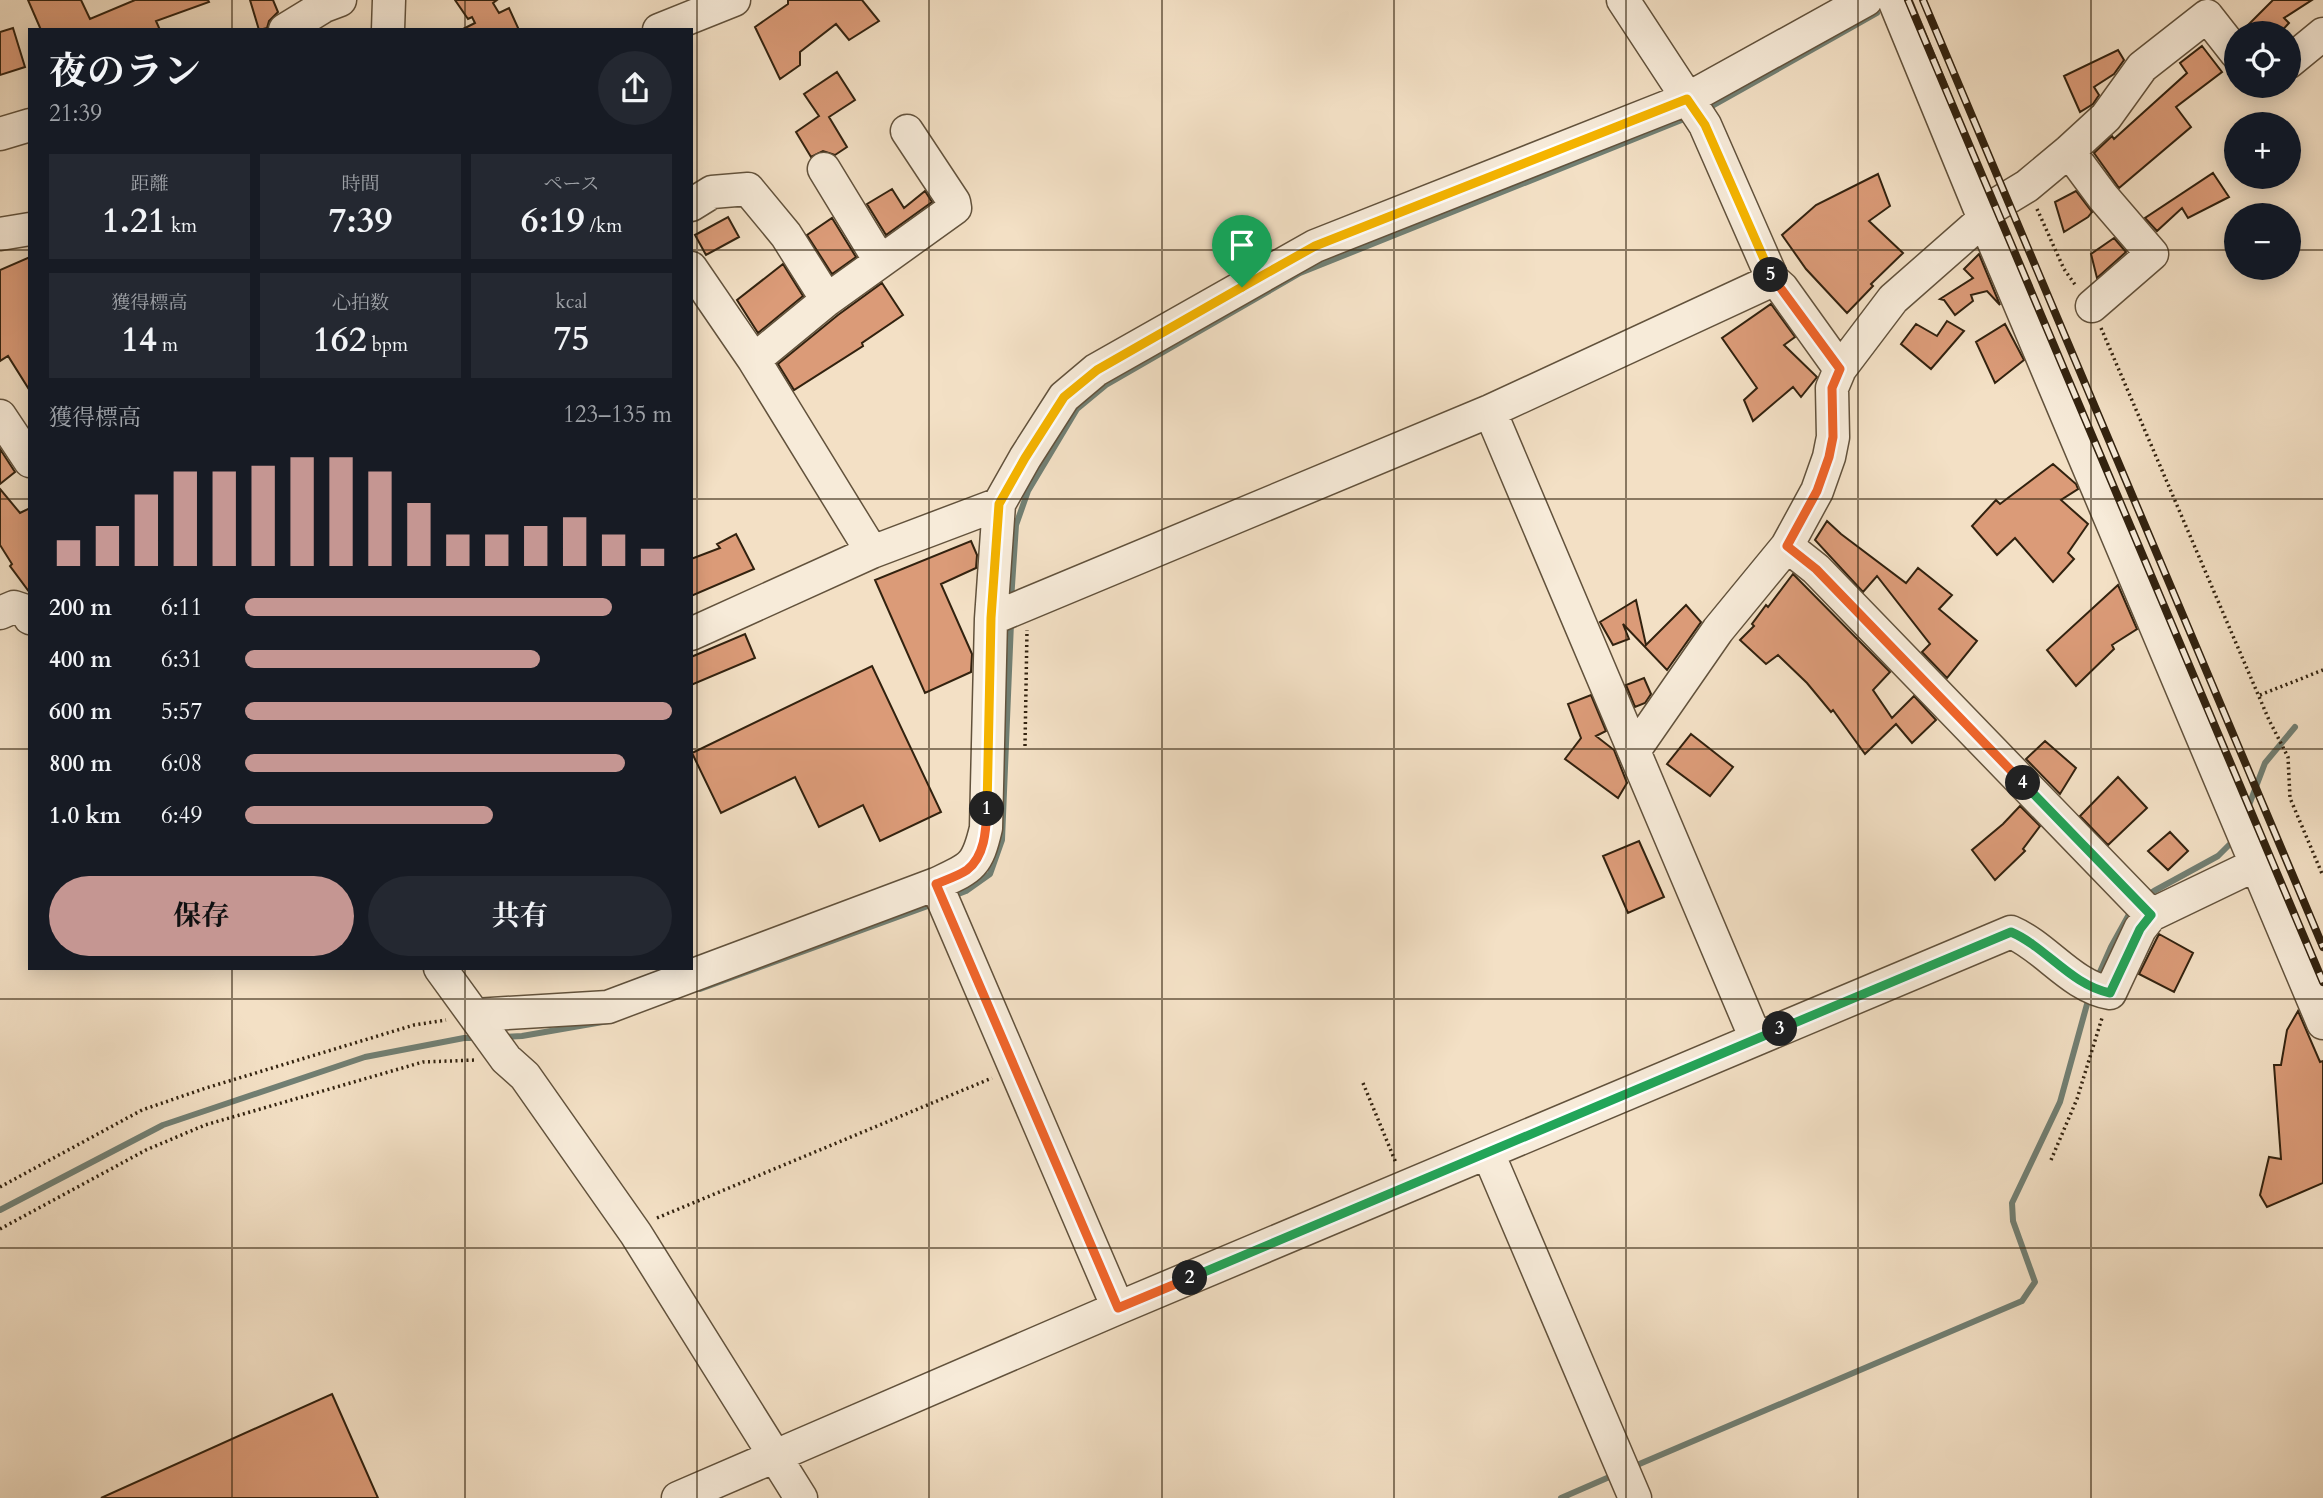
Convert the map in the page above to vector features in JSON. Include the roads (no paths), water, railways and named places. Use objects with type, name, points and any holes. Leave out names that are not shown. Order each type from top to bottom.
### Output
[{"type":"street","points":[[288,28],[324,6],[340,0]]},
{"type":"street","points":[[388,28],[389,0]]},
{"type":"street","points":[[664,28],[734,0]]},
{"type":"street","points":[[1623,0],[1694,110],[1773,280],[1782,288],[1840,369]]},
{"type":"street","points":[[477,1018],[608,1007],[942,895],[981,853],[986,828],[1011,610],[999,504],[1064,397],[1097,370],[1315,246],[1694,110],[1866,0]]},
{"type":"street","points":[[1895,0],[1984,219],[2323,1023]]},
{"type":"street","points":[[1634,751],[1718,630],[1787,546],[1817,491],[1829,457],[1833,437],[1832,388],[1840,369],[1893,299],[1984,219],[1994,206],[2027,186],[2106,117],[2142,67],[2201,8],[2224,38]]},
{"type":"street","points":[[2301,52],[2323,34]]},
{"type":"street","points":[[0,134],[28,126]]},
{"type":"street","points":[[754,360],[827,300],[955,208],[954,202],[907,131]]},
{"type":"street","points":[[2069,151],[2103,197],[2152,254],[2092,306]]},
{"type":"street","points":[[824,169],[880,261]]},
{"type":"street","points":[[693,204],[712,192],[748,189],[786,235],[827,300]]},
{"type":"street","points":[[0,234],[28,229]]},
{"type":"street","points":[[693,271],[754,360],[872,552]]},
{"type":"street","points":[[1011,610],[1490,411],[1773,280]]},
{"type":"street","points":[[1490,411],[1756,1039]]},
{"type":"street","points":[[0,416],[28,458]]},
{"type":"street","points":[[693,633],[872,552],[999,504]]},
{"type":"street","points":[[678,1498],[1118,1308],[2011,932],[2097,988],[2140,929],[2142,905],[1816,569],[1787,546]]},
{"type":"street","points":[[0,613],[13,607],[26,611],[28,614]]},
{"type":"street","points":[[2142,905],[2252,856]]},
{"type":"street","points":[[942,895],[1118,1308]]},
{"type":"street","points":[[441,970],[502,1054],[526,1076],[632,1228],[801,1498]]},
{"type":"street","points":[[1488,1153],[1627,1478]]},
{"type":"waterway","points":[[1705,110],[1877,13]]},
{"type":"waterway","points":[[1011,601],[1016,525],[1028,491],[1077,409],[1106,385],[1300,273],[1689,117]]},
{"type":"waterway","points":[[953,896],[966,891],[990,874],[1002,840],[1011,623]]},
{"type":"waterway","points":[[2246,813],[2265,763],[2295,727]]},
{"type":"waterway","points":[[2145,897],[2218,856],[2235,839]]},
{"type":"waterway","points":[[700,989],[936,903]]},
{"type":"waterway","points":[[2096,981],[2132,909]]},
{"type":"waterway","points":[[1630,1468],[2022,1301],[2035,1282],[2013,1221],[2012,1203],[2060,1102],[2089,997]]},
{"type":"waterway","points":[[504,1037],[614,1020]]},
{"type":"waterway","points":[[0,1210],[163,1125],[365,1057],[464,1038],[479,1038]]},
{"type":"waterway","points":[[1561,1498],[1614,1475]]},
{"type":"railway","points":[[1908,0],[2323,982]]},
{"type":"railway","points":[[1923,0],[2323,947]]}]
